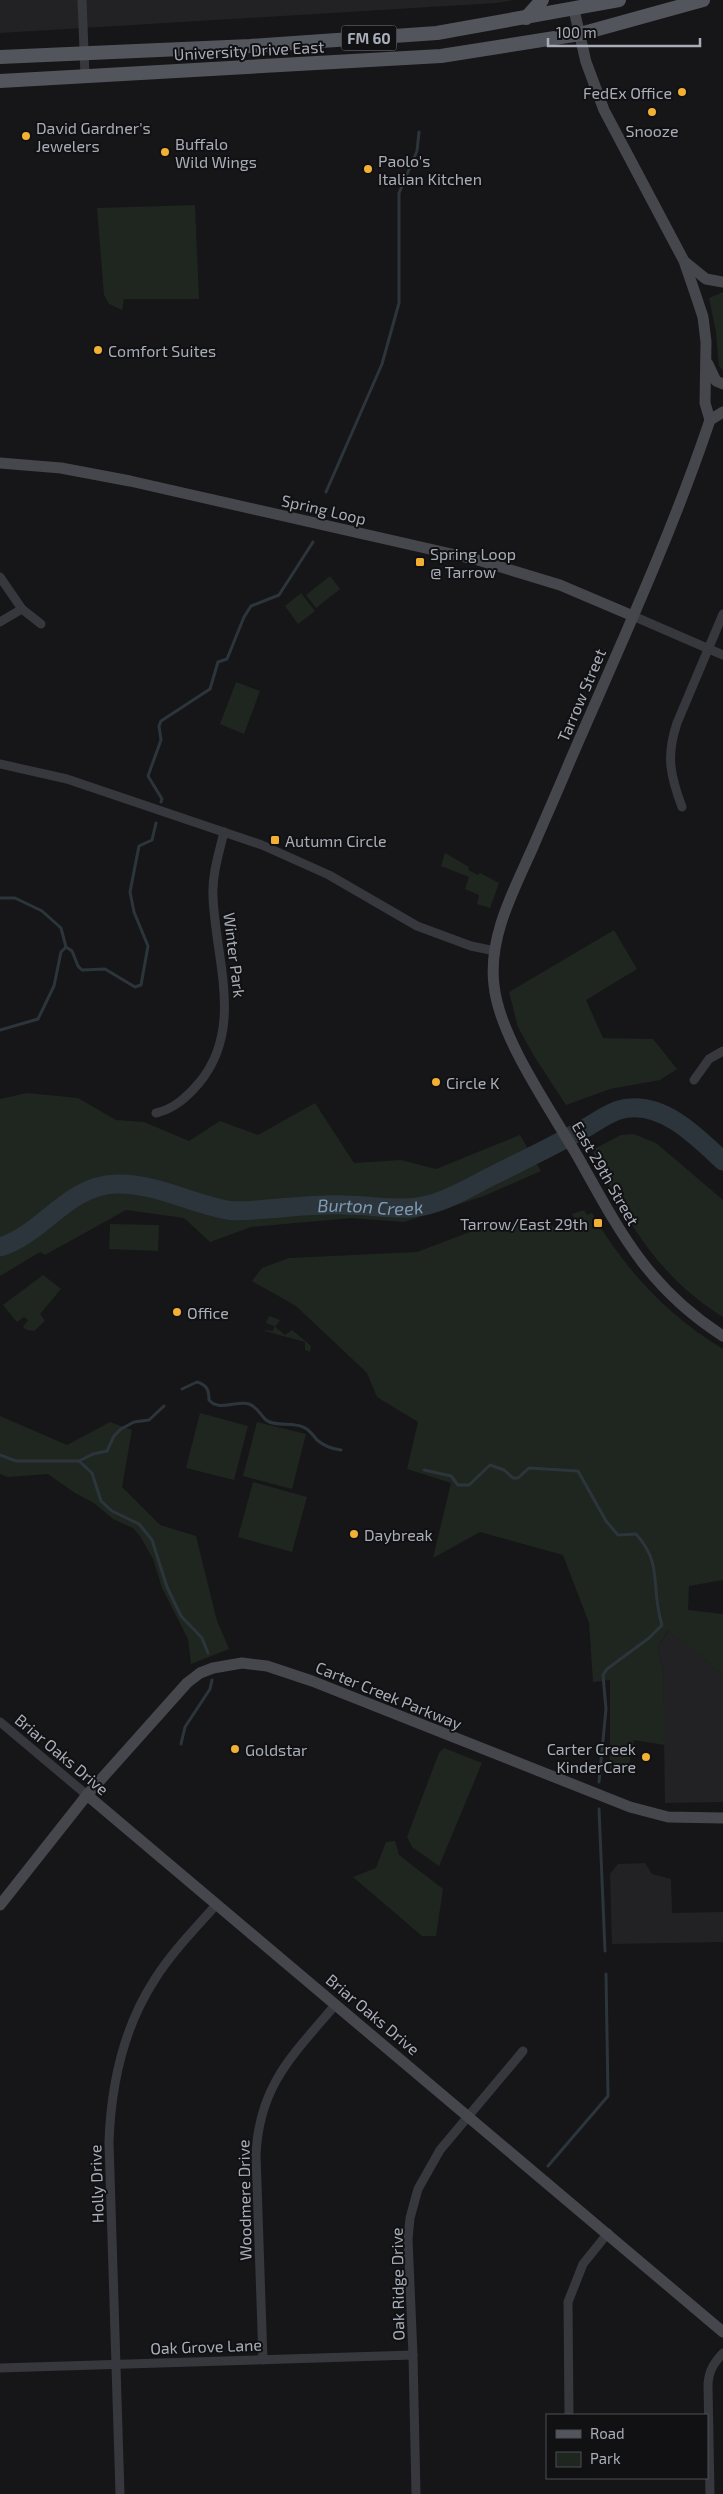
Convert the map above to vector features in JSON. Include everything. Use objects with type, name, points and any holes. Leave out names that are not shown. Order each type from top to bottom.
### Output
[{"type":"main road","points":[[526,18],[542,0]]},
{"type":"main road","name":"University Drive East","points":[[0,57],[309,42],[438,33],[526,18],[573,5],[619,0]]},
{"type":"main road","name":"University Drive East","points":[[0,81],[441,56],[580,34],[703,0]]},
{"type":"main road","points":[[283,66],[298,48],[309,42]]},
{"type":"street","points":[[82,0],[84,76]]},
{"type":"street","points":[[573,5],[594,85],[604,110],[684,261],[703,317],[707,362],[705,403],[710,420],[723,412]]},
{"type":"street","points":[[684,261],[706,279],[723,282]]},
{"type":"street","points":[[707,362],[716,380],[723,384]]},
{"type":"street","name":"Tarrow Street","points":[[496,1000],[493,968],[495,950],[504,917],[522,871],[633,616],[693,470],[710,420]]},
{"type":"street","name":"Spring Loop","points":[[0,463],[61,468],[130,481],[478,560],[560,585],[633,616]]},
{"type":"street","points":[[0,577],[22,609],[41,624]]},
{"type":"street","points":[[0,622],[22,609]]},
{"type":"street","points":[[682,807],[671,772],[671,741],[723,614]]},
{"type":"street","points":[[633,616],[723,655]]},
{"type":"street","points":[[0,764],[68,778],[224,832],[301,862],[417,926],[456,941],[495,950]]},
{"type":"street","name":"Winter Park","points":[[156,1113],[171,1109],[193,1091],[207,1074],[223,1030],[226,1008],[225,986],[213,894],[213,875],[224,832]]},
{"type":"street","name":"East 29th Street","points":[[496,1000],[514,1046],[631,1248],[662,1287],[708,1326],[723,1336]]},
{"type":"street","points":[[694,1080],[709,1059],[723,1051]]},
{"type":"street","name":"Carter Creek Parkway","points":[[0,1905],[87,1795],[187,1683],[200,1673],[213,1668],[254,1663],[312,1681],[630,1807],[668,1817],[723,1818]]},
{"type":"street","name":"Briar Oaks Drive","points":[[0,1722],[470,2116],[723,2332]]},
{"type":"street","name":"Holly Drive","points":[[120,2494],[109,2142],[110,2108],[116,2072],[129,2032],[154,1979],[216,1905]]},
{"type":"street","name":"Woodmere Drive","points":[[263,2360],[256,2155],[259,2122],[275,2080],[336,2004]]},
{"type":"street","name":"Oak Ridge Drive","points":[[416,2494],[408,2239],[410,2218],[418,2189],[440,2150],[523,2051]]},
{"type":"street","points":[[569,2414],[568,2302],[583,2264],[608,2233]]},
{"type":"street","points":[[710,2494],[708,2384],[709,2374],[714,2363],[723,2353]]},
{"type":"street","name":"Oak Grove Lane","points":[[0,2368],[413,2355]]},
{"type":"shaded area","points":[[0,0],[514,0],[496,3],[0,33]]},
{"type":"shaded area","points":[[669,1629],[723,1674],[723,1802],[665,1803],[663,1672],[658,1647]]},
{"type":"shaded area","points":[[645,1863],[652,1874],[671,1879],[672,1913],[723,1912],[723,1942],[612,1944],[610,1874],[618,1864]]},
{"type":"green space","points":[[195,205],[199,299],[124,299],[122,310],[109,304],[104,295],[97,208]]},
{"type":"green space","points":[[723,292],[723,370],[719,366],[716,332],[709,298]]},
{"type":"green space","points":[[330,576],[340,589],[316,608],[306,595]]},
{"type":"green space","points":[[301,593],[315,611],[298,624],[285,606]]},
{"type":"green space","points":[[236,682],[260,691],[244,734],[220,724]]},
{"type":"green space","points":[[445,853],[469,867],[468,870],[478,875],[480,873],[499,883],[490,908],[477,904],[479,895],[465,889],[469,877],[441,866]]},
{"type":"green space","points":[[614,930],[637,969],[586,1000],[603,1038],[653,1039],[677,1069],[660,1080],[610,1089],[566,1105],[534,1056],[518,1027],[509,992]]},
{"type":"green space","points":[[27,1093],[78,1098],[116,1120],[144,1122],[189,1141],[220,1121],[258,1135],[315,1103],[354,1163],[401,1160],[436,1169],[520,1135],[541,1171],[484,1196],[404,1222],[351,1218],[251,1227],[210,1242],[184,1218],[126,1210],[45,1255],[40,1252],[0,1276],[0,1099]]},
{"type":"green space","points":[[634,1134],[656,1143],[723,1200],[723,1317],[679,1283],[645,1244],[617,1199],[592,1150],[621,1135]]},
{"type":"green space","points":[[584,1210],[587,1215],[592,1213],[618,1253],[649,1290],[684,1322],[723,1349],[723,1580],[689,1586],[688,1610],[723,1614],[723,1674],[668,1630],[658,1647],[663,1672],[665,1745],[634,1740],[628,1770],[610,1770],[610,1680],[593,1682],[589,1623],[563,1555],[480,1532],[433,1558],[451,1483],[407,1469],[418,1422],[377,1397],[367,1373],[296,1306],[252,1281],[262,1268],[289,1258],[417,1252],[499,1221],[578,1229],[572,1214]]},
{"type":"green space","points":[[110,1224],[159,1225],[158,1251],[109,1249]]},
{"type":"green space","points":[[43,1275],[61,1289],[40,1314],[45,1321],[34,1331],[27,1330],[23,1327],[28,1320],[24,1317],[17,1322],[3,1305]]},
{"type":"green space","points":[[269,1316],[280,1320],[275,1327],[285,1335],[292,1330],[311,1346],[310,1352],[305,1350],[305,1342],[265,1331],[262,1340],[265,1330],[273,1331],[274,1326],[266,1323]]},
{"type":"green space","points":[[200,1413],[248,1426],[234,1480],[186,1468]]},
{"type":"green space","points":[[0,1416],[67,1445],[110,1422],[132,1430],[122,1487],[160,1525],[196,1536],[217,1621],[229,1649],[191,1664],[188,1639],[162,1588],[153,1559],[140,1536],[133,1528],[113,1519],[94,1503],[75,1493],[48,1474],[8,1477],[0,1474]]},
{"type":"green space","points":[[257,1422],[306,1434],[292,1489],[243,1476]]},
{"type":"green space","points":[[253,1482],[307,1497],[292,1552],[238,1537]]},
{"type":"green space","points":[[444,1748],[482,1763],[439,1866],[412,1847],[407,1837],[439,1753]]},
{"type":"green space","points":[[395,1841],[399,1855],[443,1889],[436,1936],[422,1936],[353,1877],[376,1868],[386,1842]]},
{"type":"waterway","points":[[326,492],[382,364],[399,303],[399,193],[417,151],[419,132]]},
{"type":"waterway","points":[[161,802],[162,799],[148,776],[161,740],[159,726],[161,721],[210,689],[218,662],[227,659],[244,617],[251,606],[279,595],[313,542]]},
{"type":"waterway","points":[[0,898],[15,898],[42,911],[61,928],[66,947],[72,951],[78,966],[82,970],[105,969],[135,987],[141,985],[148,946],[134,912],[130,892],[139,846],[152,840],[156,823]]},
{"type":"waterway","points":[[0,1030],[38,1019],[54,986],[61,952],[66,947]]},
{"type":"waterway","name":"Burton Creek","points":[[0,1247],[30,1232],[84,1192],[99,1186],[116,1184],[158,1190],[232,1211],[326,1205],[397,1208],[428,1205],[446,1199],[616,1111],[630,1108],[644,1108],[669,1117],[692,1133],[723,1161]]},
{"type":"waterway","points":[[182,1389],[197,1382],[200,1383],[207,1388],[209,1400],[213,1403],[218,1405],[249,1404],[255,1407],[266,1420],[279,1424],[303,1427],[323,1444],[341,1450]]},
{"type":"waterway","points":[[79,1461],[93,1454],[107,1451],[114,1436],[121,1429],[134,1422],[149,1420],[164,1406]]},
{"type":"waterway","points":[[0,1455],[16,1461],[79,1461],[92,1473],[101,1501],[112,1511],[139,1524],[152,1540],[167,1587],[181,1616],[202,1638],[208,1653]]},
{"type":"waterway","points":[[424,1470],[451,1476],[458,1485],[469,1485],[490,1465],[504,1470],[513,1478],[518,1478],[529,1468],[578,1471],[606,1521],[618,1535],[636,1534],[645,1545],[653,1567],[662,1625],[649,1638],[607,1669],[603,1675],[606,1709],[599,1782]]},
{"type":"waterway","points":[[181,1744],[185,1727],[210,1689],[212,1680]]},
{"type":"waterway","points":[[599,1809],[605,1951]]},
{"type":"waterway","points":[[548,2166],[608,2096],[606,1974]]},
{"type":"place","name":"FedEx Office","points":[[682,92]]},
{"type":"place","name":"Snooze","points":[[652,112]]},
{"type":"place","name":"David Gardner's Jewelers","points":[[26,136]]},
{"type":"place","name":"Buffalo Wild Wings","points":[[165,152]]},
{"type":"place","name":"Paolo's Italian Kitchen","points":[[368,169]]},
{"type":"place","name":"Comfort Suites","points":[[98,350]]},
{"type":"place","name":"Spring Loop @ Tarrow","points":[[420,562]]},
{"type":"place","name":"Autumn Circle","points":[[275,840]]},
{"type":"place","name":"Circle K","points":[[436,1082]]},
{"type":"place","name":"Tarrow/East 29th","points":[[598,1223]]},
{"type":"place","name":"Office","points":[[177,1312]]},
{"type":"place","name":"Daybreak","points":[[354,1534]]},
{"type":"place","name":"Goldstar","points":[[235,1749]]},
{"type":"place","name":"Carter Creek KinderCare","points":[[646,1757]]}]
